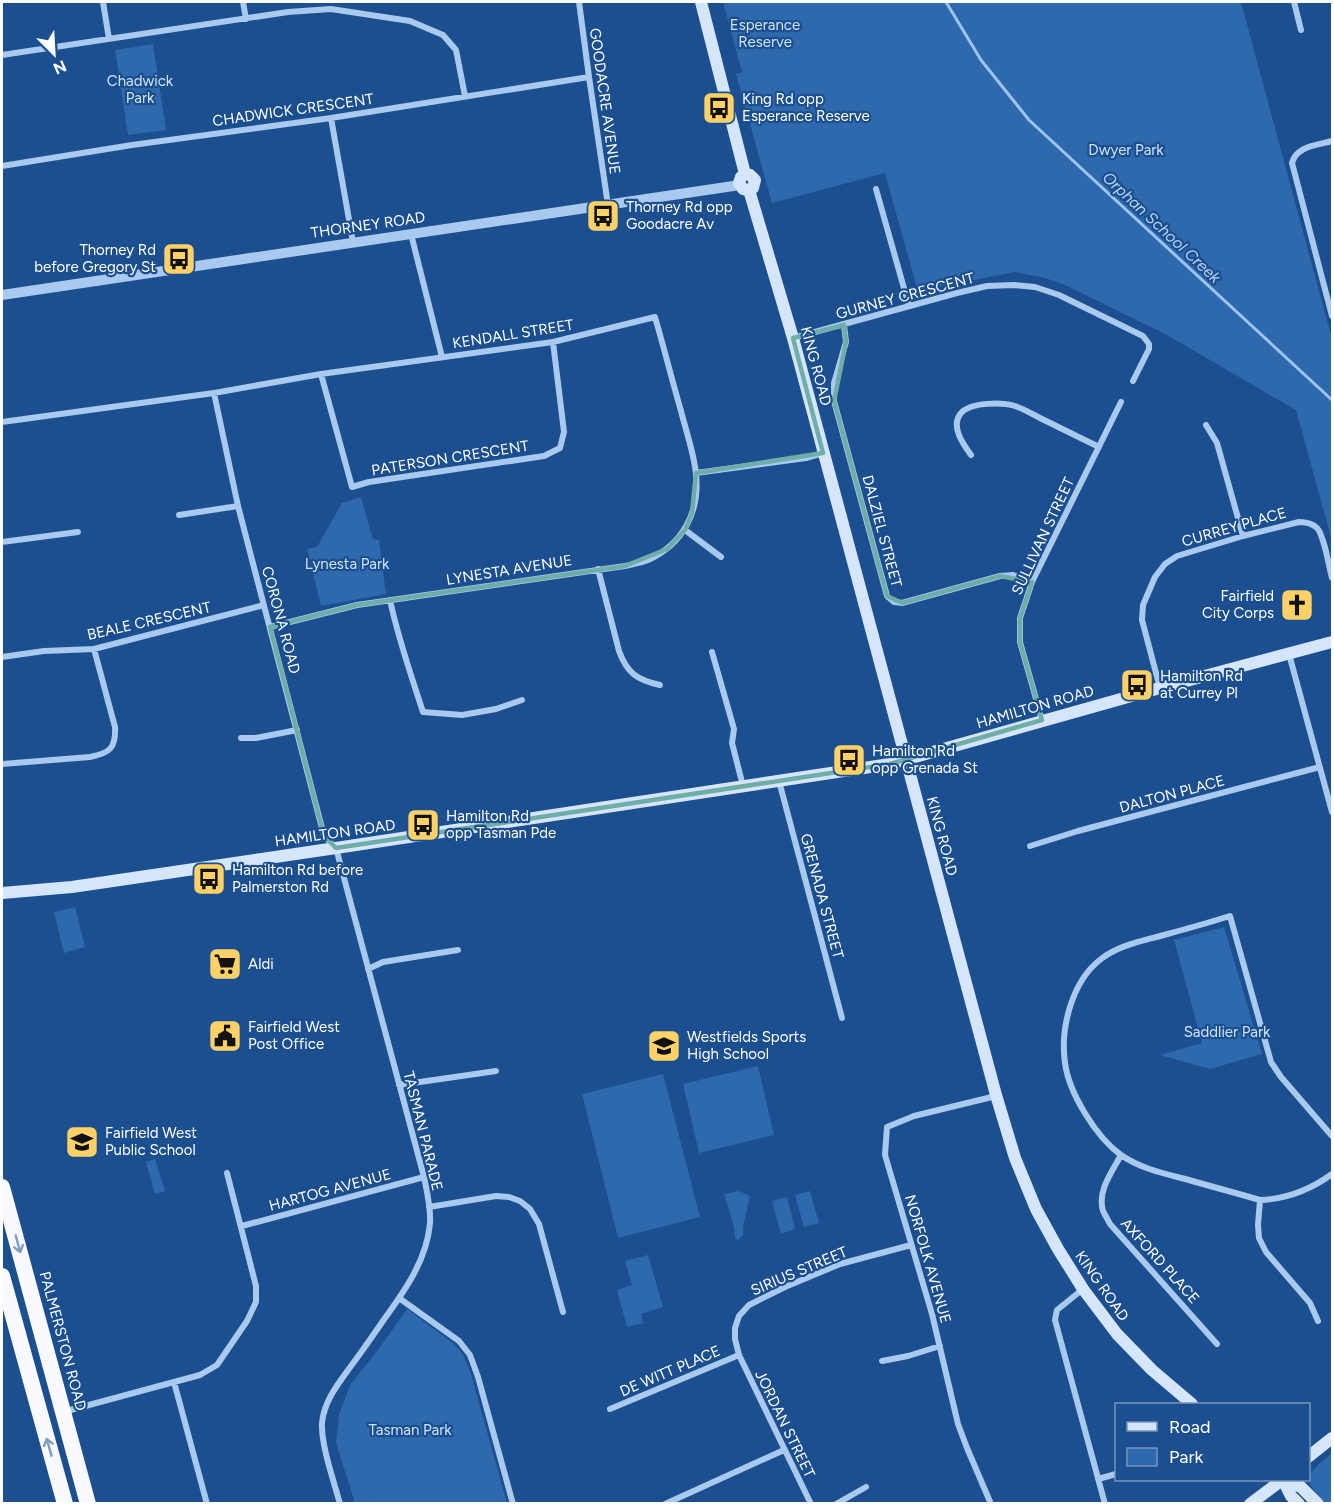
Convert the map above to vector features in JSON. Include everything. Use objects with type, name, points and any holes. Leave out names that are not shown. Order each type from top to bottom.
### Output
[{"type":"highway","name":"PALMERSTON ROAD","points":[[2,1187],[88,1503]]},
{"type":"highway","points":[[2,1276],[65,1503]]},
{"type":"main road","name":"KING ROAD","points":[[701,2],[745,183],[793,338],[996,1095],[1015,1158],[1036,1209],[1083,1289],[1117,1334],[1152,1370],[1191,1403]]},
{"type":"main road","name":"HAMILTON ROAD","points":[[2,893],[72,886],[336,848],[890,764],[1042,720],[1332,642]]},
{"type":"main road","points":[[1310,1455],[1332,1438]]},
{"type":"main road","points":[[1251,1503],[1280,1481]]},
{"type":"main road","points":[[1284,1481],[1291,1496],[1299,1503]]},
{"type":"main road","points":[[1288,1481],[1301,1487],[1318,1503]]},
{"type":"street","points":[[104,2],[109,39]]},
{"type":"street","points":[[243,2],[246,19]]},
{"type":"street","name":"GOODACRE AVENUE","points":[[579,2],[608,205]]},
{"type":"street","points":[[1294,2],[1301,30]]},
{"type":"street","points":[[2,55],[288,12],[331,9],[410,21],[443,35],[456,50],[465,96]]},
{"type":"street","name":"CHADWICK CRESCENT","points":[[2,166],[132,145],[331,118],[588,77]]},
{"type":"street","points":[[331,118],[353,242]]},
{"type":"street","points":[[1332,141],[1304,149],[1292,160],[1332,316]]},
{"type":"street","name":"THORNEY ROAD","points":[[2,295],[745,183]]},
{"type":"street","points":[[876,189],[909,306]]},
{"type":"street","points":[[411,234],[442,357]]},
{"type":"street","name":"GURNEY CRESCENT","points":[[793,338],[987,286],[1023,285],[1059,295],[1143,336],[1149,344],[1149,349],[1133,381]]},
{"type":"street","name":"KENDALL STREET","points":[[214,393],[321,374],[553,342],[655,317],[696,473]]},
{"type":"street","name":"DALZIEL STREET","points":[[844,325],[846,342],[834,383],[834,401],[886,596],[894,602],[902,603],[1000,576],[1013,575],[1032,582]]},
{"type":"street","name":"PATERSON CRESCENT","points":[[321,374],[352,487],[369,482],[544,456],[560,448],[564,432],[553,342]]},
{"type":"street","points":[[2,422],[214,393]]},
{"type":"street","name":"CORONA ROAD","points":[[214,393],[238,506],[324,836],[336,848]]},
{"type":"street","name":"SULLIVAN STREET","points":[[1042,720],[1020,642],[1020,618],[1032,582],[1121,402]]},
{"type":"street","points":[[971,455],[959,436],[957,423],[959,415],[966,409],[996,403],[1015,406],[1099,447]]},
{"type":"street","points":[[1206,425],[1217,443],[1243,536]]},
{"type":"street","points":[[696,473],[806,458],[823,453]]},
{"type":"street","name":"LYNESTA AVENUE","points":[[270,627],[357,604],[625,566],[646,560],[667,549],[685,530],[696,495],[696,473]]},
{"type":"street","points":[[179,515],[238,506]]},
{"type":"street","name":"CURREY PLACE","points":[[1160,688],[1142,620],[1143,605],[1155,577],[1165,564],[1177,556],[1299,522],[1310,523],[1320,532],[1332,578]]},
{"type":"street","points":[[685,530],[721,556]]},
{"type":"street","points":[[2,542],[78,532]]},
{"type":"street","points":[[598,569],[623,662],[635,676],[660,686]]},
{"type":"street","points":[[390,600],[423,712],[462,715],[496,709],[522,700]]},
{"type":"street","name":"BEALE CRESCENT","points":[[2,657],[44,651],[94,649],[264,605]]},
{"type":"street","points":[[2,764],[90,757],[103,754],[111,748],[116,740],[115,727],[94,649]]},
{"type":"street","points":[[712,652],[734,729],[732,743],[743,786]]},
{"type":"street","points":[[1289,654],[1332,812]]},
{"type":"street","points":[[241,738],[256,738],[297,730]]},
{"type":"street","name":"DALTON PLACE","points":[[1030,846],[1078,831],[1320,767]]},
{"type":"street","name":"GRENADA STREET","points":[[779,781],[842,1018]]},
{"type":"street","name":"TASMAN PARADE","points":[[336,848],[424,1177],[429,1207],[427,1242],[417,1269],[333,1391],[325,1407],[322,1423],[323,1438],[340,1503]]},
{"type":"street","points":[[1332,1137],[1271,1062],[1230,916],[1117,949],[1099,960],[1083,977],[1071,1002],[1066,1023],[1065,1063],[1079,1102],[1089,1120],[1100,1136],[1121,1155],[1151,1170],[1260,1200],[1292,1196],[1317,1185],[1332,1174]]},
{"type":"street","points":[[368,969],[383,962],[458,950]]},
{"type":"street","points":[[399,1085],[496,1071]]},
{"type":"street","name":"NORFOLK AVENUE","points":[[991,1503],[958,1424],[940,1346],[885,1155],[887,1127],[914,1116],[996,1095]]},
{"type":"street","name":"AXFORD PLACE","points":[[1121,1155],[1106,1181],[1101,1196],[1103,1210],[1110,1224],[1218,1344]]},
{"type":"street","points":[[63,1412],[200,1375],[217,1365],[247,1321],[256,1302],[256,1286],[227,1173]]},
{"type":"street","name":"HARTOG AVENUE","points":[[242,1226],[424,1177]]},
{"type":"street","points":[[429,1207],[496,1196],[520,1201],[530,1209],[539,1224],[563,1312]]},
{"type":"street","points":[[1260,1200],[1259,1238],[1266,1252],[1310,1303],[1318,1321]]},
{"type":"street","name":"SIRIUS STREET","points":[[739,1355],[735,1328],[739,1316],[749,1305],[840,1264],[911,1245]]},
{"type":"street","points":[[1083,1289],[1057,1310],[1055,1320],[1105,1503]]},
{"type":"street","points":[[399,1298],[459,1341],[470,1355],[513,1503]]},
{"type":"street","points":[[882,1361],[940,1346]]},
{"type":"street","name":"DE WITT PLACE","points":[[610,1409],[739,1355]]},
{"type":"street","name":"JORDAN STREET","points":[[739,1355],[811,1503]]},
{"type":"street","points":[[174,1382],[207,1503]]},
{"type":"street","points":[[668,1503],[784,1450]]},
{"type":"street","points":[[1098,1479],[1115,1474]]},
{"type":"street","points":[[836,1503],[866,1487]]},
{"type":"highlighted area","points":[[844,325],[846,342],[834,401],[887,596],[902,603],[1000,576],[1032,582],[1020,618],[1020,642],[1042,720],[890,764],[336,848],[324,836],[270,627],[357,605],[625,566],[667,549],[685,530],[692,513],[696,473],[823,453],[793,338]]},
{"type":"green space","name":"Dwyer Park","points":[[723,2],[1241,2],[1332,339],[1332,541],[1296,410],[1167,335],[1065,285],[1045,278],[1015,272],[927,289],[916,285],[885,173],[772,203],[736,74],[742,72]]},
{"type":"green space","name":"Chadwick Park","points":[[153,44],[166,130],[128,135],[115,50]]},
{"type":"green space","name":"Lynesta Park","points":[[361,497],[373,539],[379,540],[386,594],[321,606],[307,549],[317,547],[342,503]]},
{"type":"green space","points":[[75,907],[85,947],[64,953],[54,912]]},
{"type":"green space","name":"Saddlier Park","points":[[1224,927],[1262,1054],[1210,1069],[1160,1055],[1202,1043],[1174,940]]},
{"type":"green space","points":[[758,1066],[774,1135],[699,1153],[683,1084]]},
{"type":"green space","points":[[663,1074],[700,1217],[618,1238],[582,1094]]},
{"type":"green space","points":[[155,1159],[165,1191],[155,1194],[146,1162]]},
{"type":"green space","points":[[739,1191],[750,1196],[743,1235],[738,1240],[735,1238],[734,1226],[724,1194]]},
{"type":"green space","points":[[810,1191],[819,1223],[804,1227],[795,1195]]},
{"type":"green space","points":[[787,1197],[795,1229],[781,1234],[772,1201]]},
{"type":"green space","points":[[648,1255],[663,1307],[641,1314],[643,1323],[627,1327],[617,1290],[632,1285],[625,1261]]},
{"type":"green space","name":"Tasman Park","points":[[407,1309],[454,1344],[463,1355],[470,1371],[507,1503],[355,1503],[336,1443],[339,1415],[350,1385]]},
{"type":"green space","points":[[1332,1453],[1332,1503],[1326,1503],[1312,1487],[1310,1476],[1317,1466]]},
{"type":"waterway","name":"Orphan School Creek","points":[[946,2],[981,60],[1029,120],[1332,400]]},
{"type":"place","name":"King Rd opp Esperance Reserve","points":[[719,108]]},
{"type":"place","name":"Thorney Rd opp Goodacre Av","points":[[603,216]]},
{"type":"place","name":"Thorney Rd before Gregory St","points":[[179,259]]},
{"type":"place","name":"Fairfield City Corps","points":[[1297,605]]},
{"type":"place","name":"Hamilton Rd at Currey Pl","points":[[1137,685]]},
{"type":"place","name":"Hamilton Rd opp Grenada St","points":[[849,760]]},
{"type":"place","name":"Hamilton Rd opp Tasman Pde","points":[[423,825]]},
{"type":"place","name":"Hamilton Rd before Palmerston Rd","points":[[209,879]]},
{"type":"place","name":"Aldi","points":[[225,964]]},
{"type":"place","name":"Fairfield West Post Office","points":[[225,1036]]},
{"type":"place","name":"Westfields Sports High School","points":[[664,1046]]},
{"type":"place","name":"Fairfield West Public School","points":[[82,1142]]},
{"type":"park label","name":"Esperance Reserve","points":[[765,34]]}]
